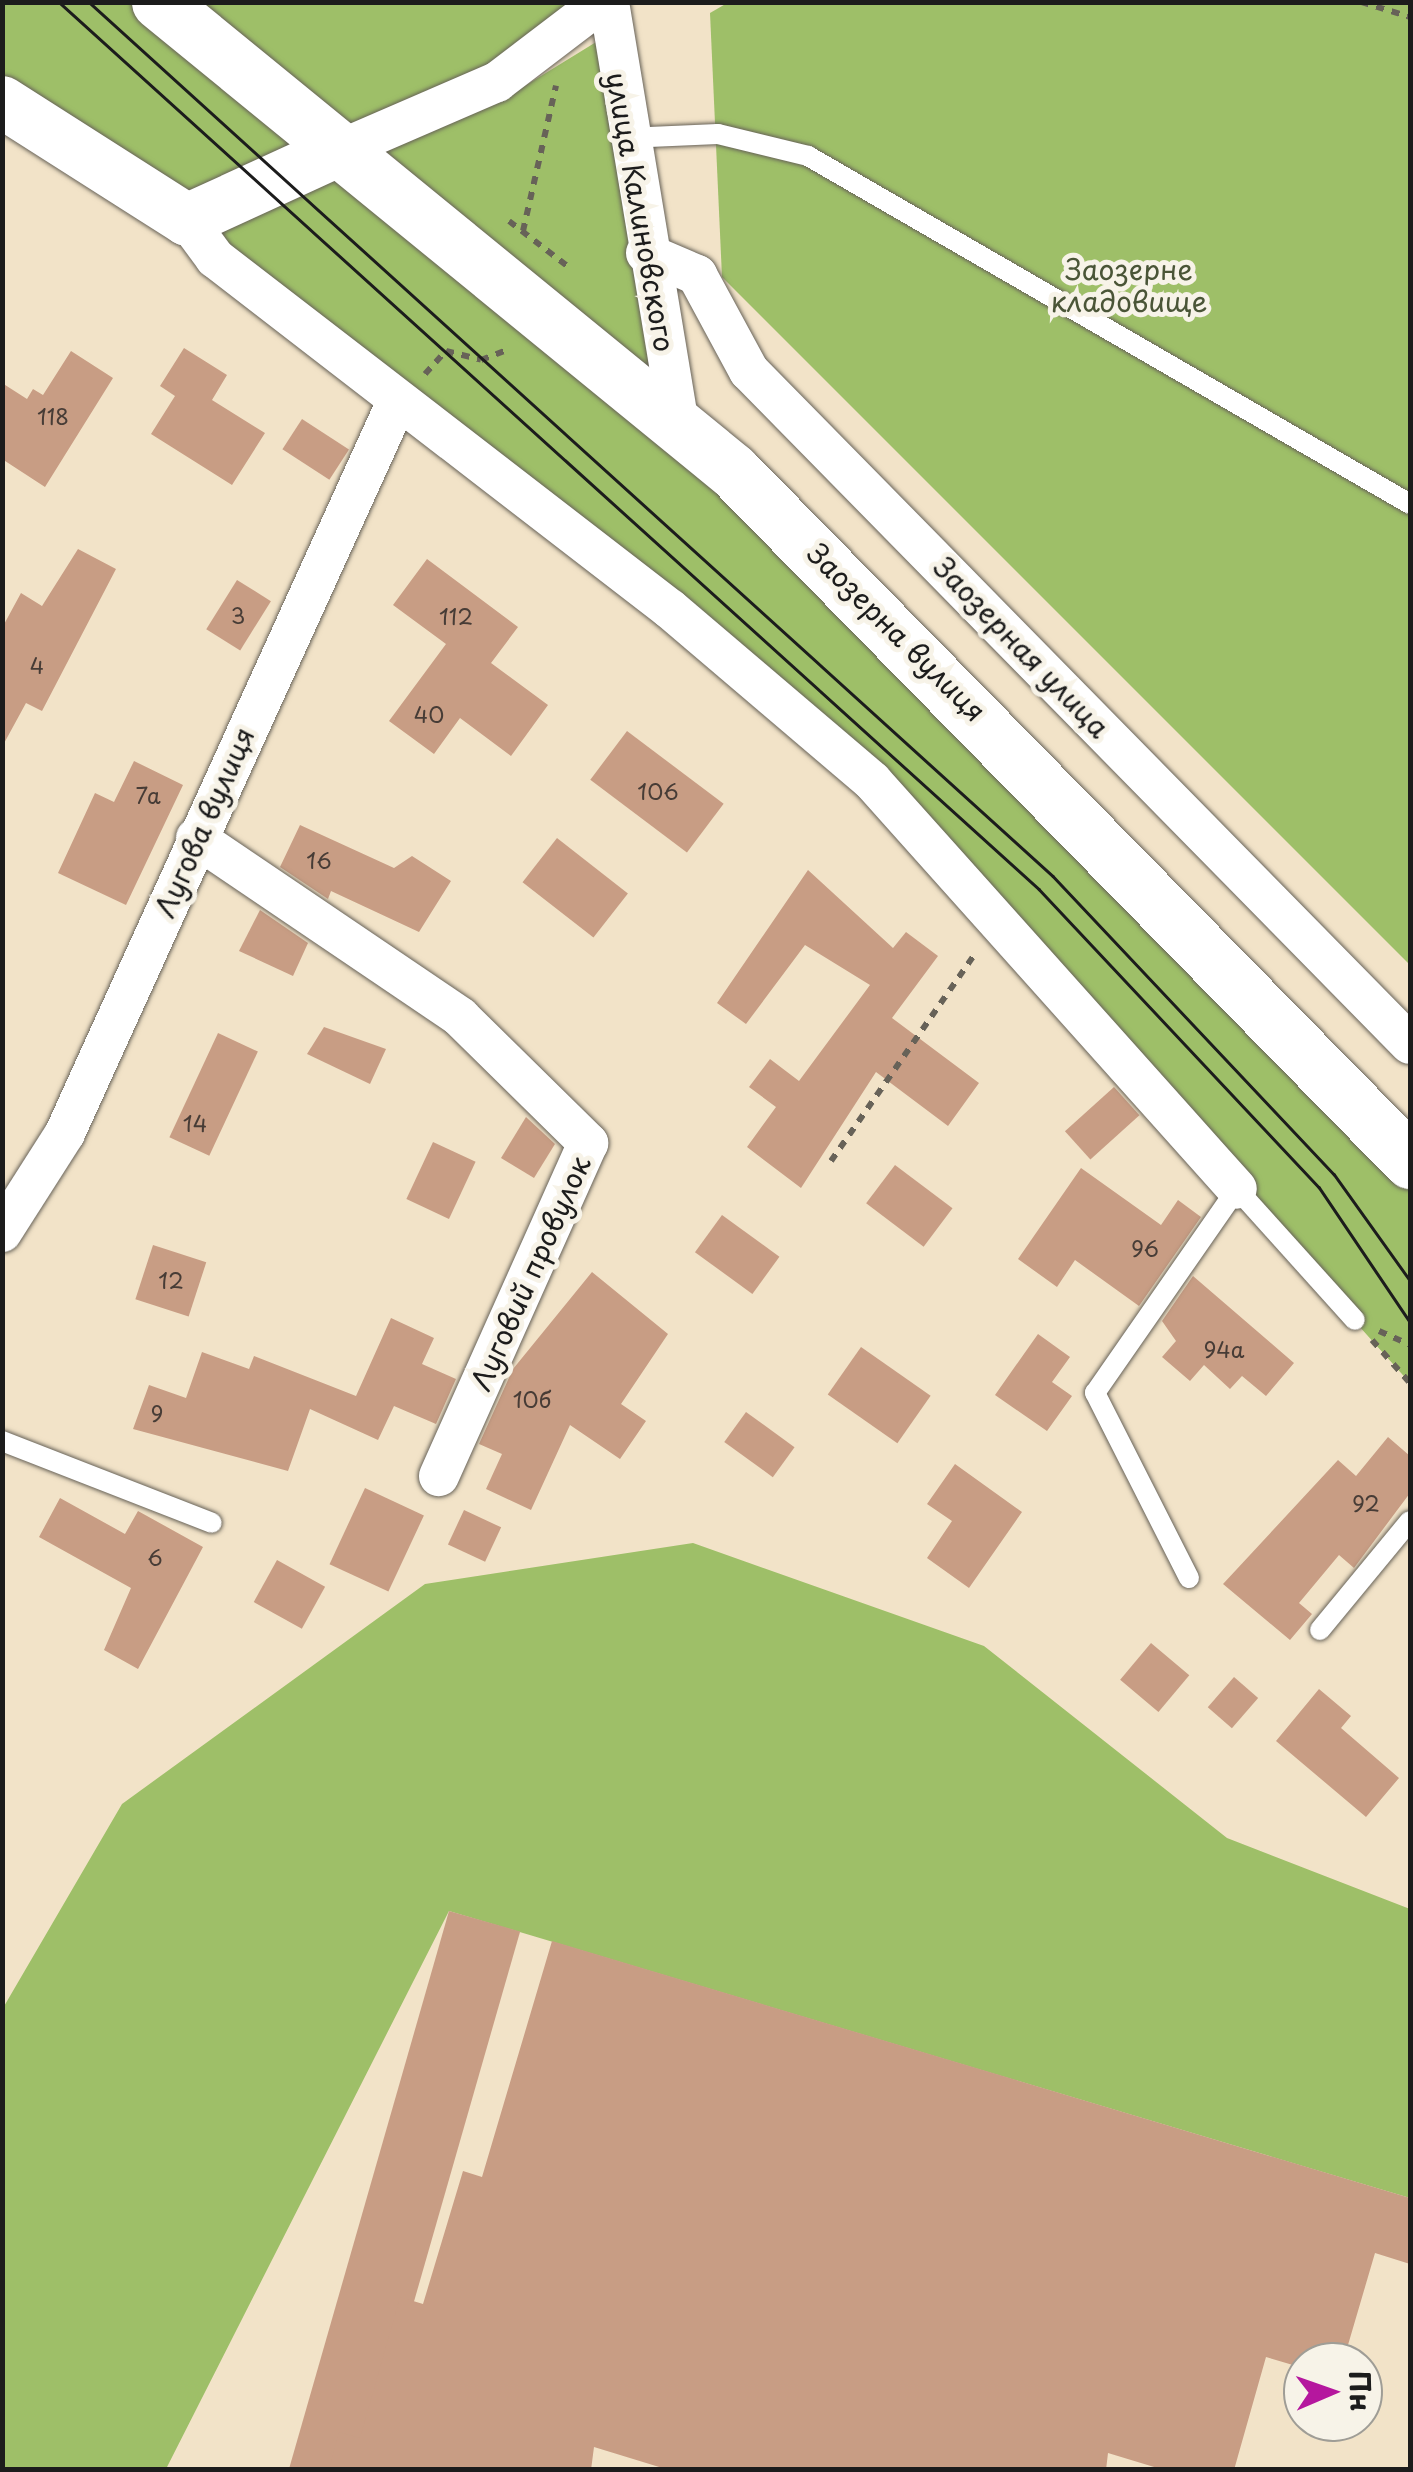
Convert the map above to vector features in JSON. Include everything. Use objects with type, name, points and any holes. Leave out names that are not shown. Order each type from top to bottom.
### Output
[{"type":"main road","name":"Заозерна вулиця","points":[[159,2],[678,421],[995,729],[1410,1160]]},
{"type":"street","points":[[187,220],[497,82],[568,37],[605,2]]},
{"type":"street","name":"улица Калиновского","points":[[605,2],[624,138],[678,421]]},
{"type":"street","points":[[2,102],[187,220],[215,258],[396,406],[670,609],[872,781],[1237,1189]]},
{"type":"street","name":"Заозерная улица","points":[[646,252],[698,275],[749,371],[1410,1044]]},
{"type":"street","name":"Лугова вулиця","points":[[2,1232],[65,1133],[196,838],[396,406]]},
{"type":"street","name":"Луговий провулок","points":[[196,838],[460,1018],[588,1143],[439,1476]]},
{"type":"lane","points":[[624,138],[718,134],[850,176],[1410,504]]},
{"type":"lane","points":[[1190,1578],[1095,1394],[1237,1189],[1355,1320]]},
{"type":"lane","points":[[2,1442],[212,1522]]},
{"type":"lane","points":[[1320,1630],[1410,1522]]},
{"type":"path","points":[[1361,2],[1410,17]]},
{"type":"path","points":[[523,231],[568,37]]},
{"type":"path","points":[[396,406],[446,351],[481,360],[515,346]]},
{"type":"path","points":[[831,1162],[998,922]]},
{"type":"path","points":[[1355,1320],[1410,1383]]},
{"type":"green space","name":"Заозерне кладовище","points":[[729,2],[1410,3],[1410,965],[722,277],[710,13]]},
{"type":"green space","points":[[2,3],[151,3],[597,367],[1410,1162],[1410,1383],[871,781],[3,102]]},
{"type":"green space","points":[[197,3],[595,3],[488,69],[351,127]]},
{"type":"green space","points":[[627,23],[670,345],[701,418],[383,149],[505,98]]},
{"type":"green space","points":[[693,1543],[984,1646],[1227,1838],[1410,1909],[1410,2198],[449,1911],[166,2469],[3,2470],[3,2008],[122,1804],[425,1584]]},
{"type":"building","points":[[184,348],[227,375],[212,400],[265,433],[232,485],[151,434],[175,396],[160,386]]},
{"type":"building","points":[[71,351],[113,378],[45,487],[2,459],[2,383],[27,399],[33,389],[43,395]]},
{"type":"building","points":[[302,419],[349,449],[329,480],[282,449]]},
{"type":"building","points":[[78,549],[116,569],[42,711],[26,703],[2,747],[2,628],[21,593],[42,606]]},
{"type":"building","points":[[427,559],[518,627],[491,663],[548,705],[511,756],[460,718],[434,754],[389,721],[446,644],[393,605]]},
{"type":"building","points":[[237,580],[271,601],[240,650],[206,629]]},
{"type":"building","points":[[627,731],[724,804],[687,853],[590,780]]},
{"type":"building","points":[[134,761],[183,785],[126,905],[58,873],[95,793],[114,802]]},
{"type":"building","points":[[300,825],[394,868],[412,856],[451,881],[419,932],[331,891],[328,899],[280,867]]},
{"type":"building","points":[[557,838],[628,893],[593,938],[523,882]]},
{"type":"building","points":[[808,870],[893,948],[906,932],[938,956],[892,1018],[979,1083],[948,1126],[876,1072],[801,1188],[747,1147],[776,1107],[749,1087],[770,1059],[799,1081],[870,985],[805,945],[746,1024],[717,1003]]},
{"type":"building","points":[[260,910],[308,943],[293,976],[239,951]]},
{"type":"building","points":[[324,1027],[386,1049],[370,1084],[307,1054]]},
{"type":"building","points":[[218,1033],[258,1052],[209,1156],[169,1137]]},
{"type":"building","points":[[1114,1087],[1139,1115],[1090,1159],[1065,1131]]},
{"type":"building","points":[[526,1117],[555,1144],[534,1178],[501,1158]]},
{"type":"building","points":[[433,1142],[476,1162],[449,1219],[406,1199]]},
{"type":"building","points":[[895,1165],[953,1208],[924,1247],[866,1203]]},
{"type":"building","points":[[1081,1168],[1161,1225],[1178,1200],[1201,1217],[1139,1306],[1075,1260],[1057,1287],[1018,1259]]},
{"type":"building","points":[[722,1215],[779,1257],[752,1294],[695,1252]]},
{"type":"building","points":[[153,1245],[206,1262],[189,1317],[135,1299]]},
{"type":"building","points":[[592,1272],[668,1334],[621,1404],[646,1421],[620,1459],[570,1425],[531,1510],[486,1489],[502,1454],[479,1444],[513,1369]]},
{"type":"building","points":[[1193,1276],[1294,1363],[1266,1396],[1242,1376],[1230,1389],[1204,1365],[1190,1381],[1162,1357],[1176,1341],[1162,1321]]},
{"type":"building","points":[[391,1318],[434,1338],[422,1364],[456,1379],[436,1424],[394,1406],[378,1440],[310,1409],[288,1471],[133,1429],[149,1385],[186,1398],[202,1352],[249,1369],[254,1356],[356,1396]]},
{"type":"building","points":[[1038,1334],[1070,1357],[1052,1382],[1072,1396],[1047,1431],[995,1395]]},
{"type":"building","points":[[861,1347],[931,1396],[897,1443],[828,1395]]},
{"type":"building","points":[[746,1412],[795,1447],[773,1477],[724,1442]]},
{"type":"building","points":[[1388,1437],[1410,1456],[1410,1493],[1354,1568],[1339,1555],[1299,1603],[1312,1614],[1290,1640],[1223,1584],[1338,1460],[1356,1476]]},
{"type":"building","points":[[955,1464],[1022,1512],[969,1588],[927,1558],[952,1521],[927,1504]]},
{"type":"building","points":[[365,1488],[424,1515],[388,1592],[330,1564]]},
{"type":"building","points":[[60,1498],[125,1534],[138,1511],[203,1547],[138,1669],[104,1650],[131,1588],[39,1537]]},
{"type":"building","points":[[464,1510],[501,1527],[485,1562],[448,1544]]},
{"type":"building","points":[[277,1560],[325,1587],[302,1629],[254,1602]]},
{"type":"building","points":[[1151,1643],[1189,1675],[1158,1712],[1120,1680]]},
{"type":"building","points":[[1234,1677],[1258,1698],[1232,1728],[1208,1707]]},
{"type":"building","points":[[1319,1689],[1351,1716],[1341,1728],[1399,1778],[1366,1817],[1276,1741]]},
{"type":"building","points":[[449,1911],[520,1931],[366,2470],[289,2470]]},
{"type":"building","points":[[552,1941],[1410,2198],[1410,2264],[1375,2253],[1349,2342],[1283,2342],[1283,2362],[1266,2357],[1234,2470],[1164,2470],[1108,2453],[1106,2470],[669,2470],[594,2447],[591,2470],[329,2470],[339,2432],[360,2438],[400,2297],[423,2304],[463,2171],[482,2177]]},
{"type":"tram line","points":[[59,2],[1039,889],[1319,1187],[1410,1322]]},
{"type":"tram line","points":[[89,2],[1053,876],[1334,1174],[1410,1280]]}]
